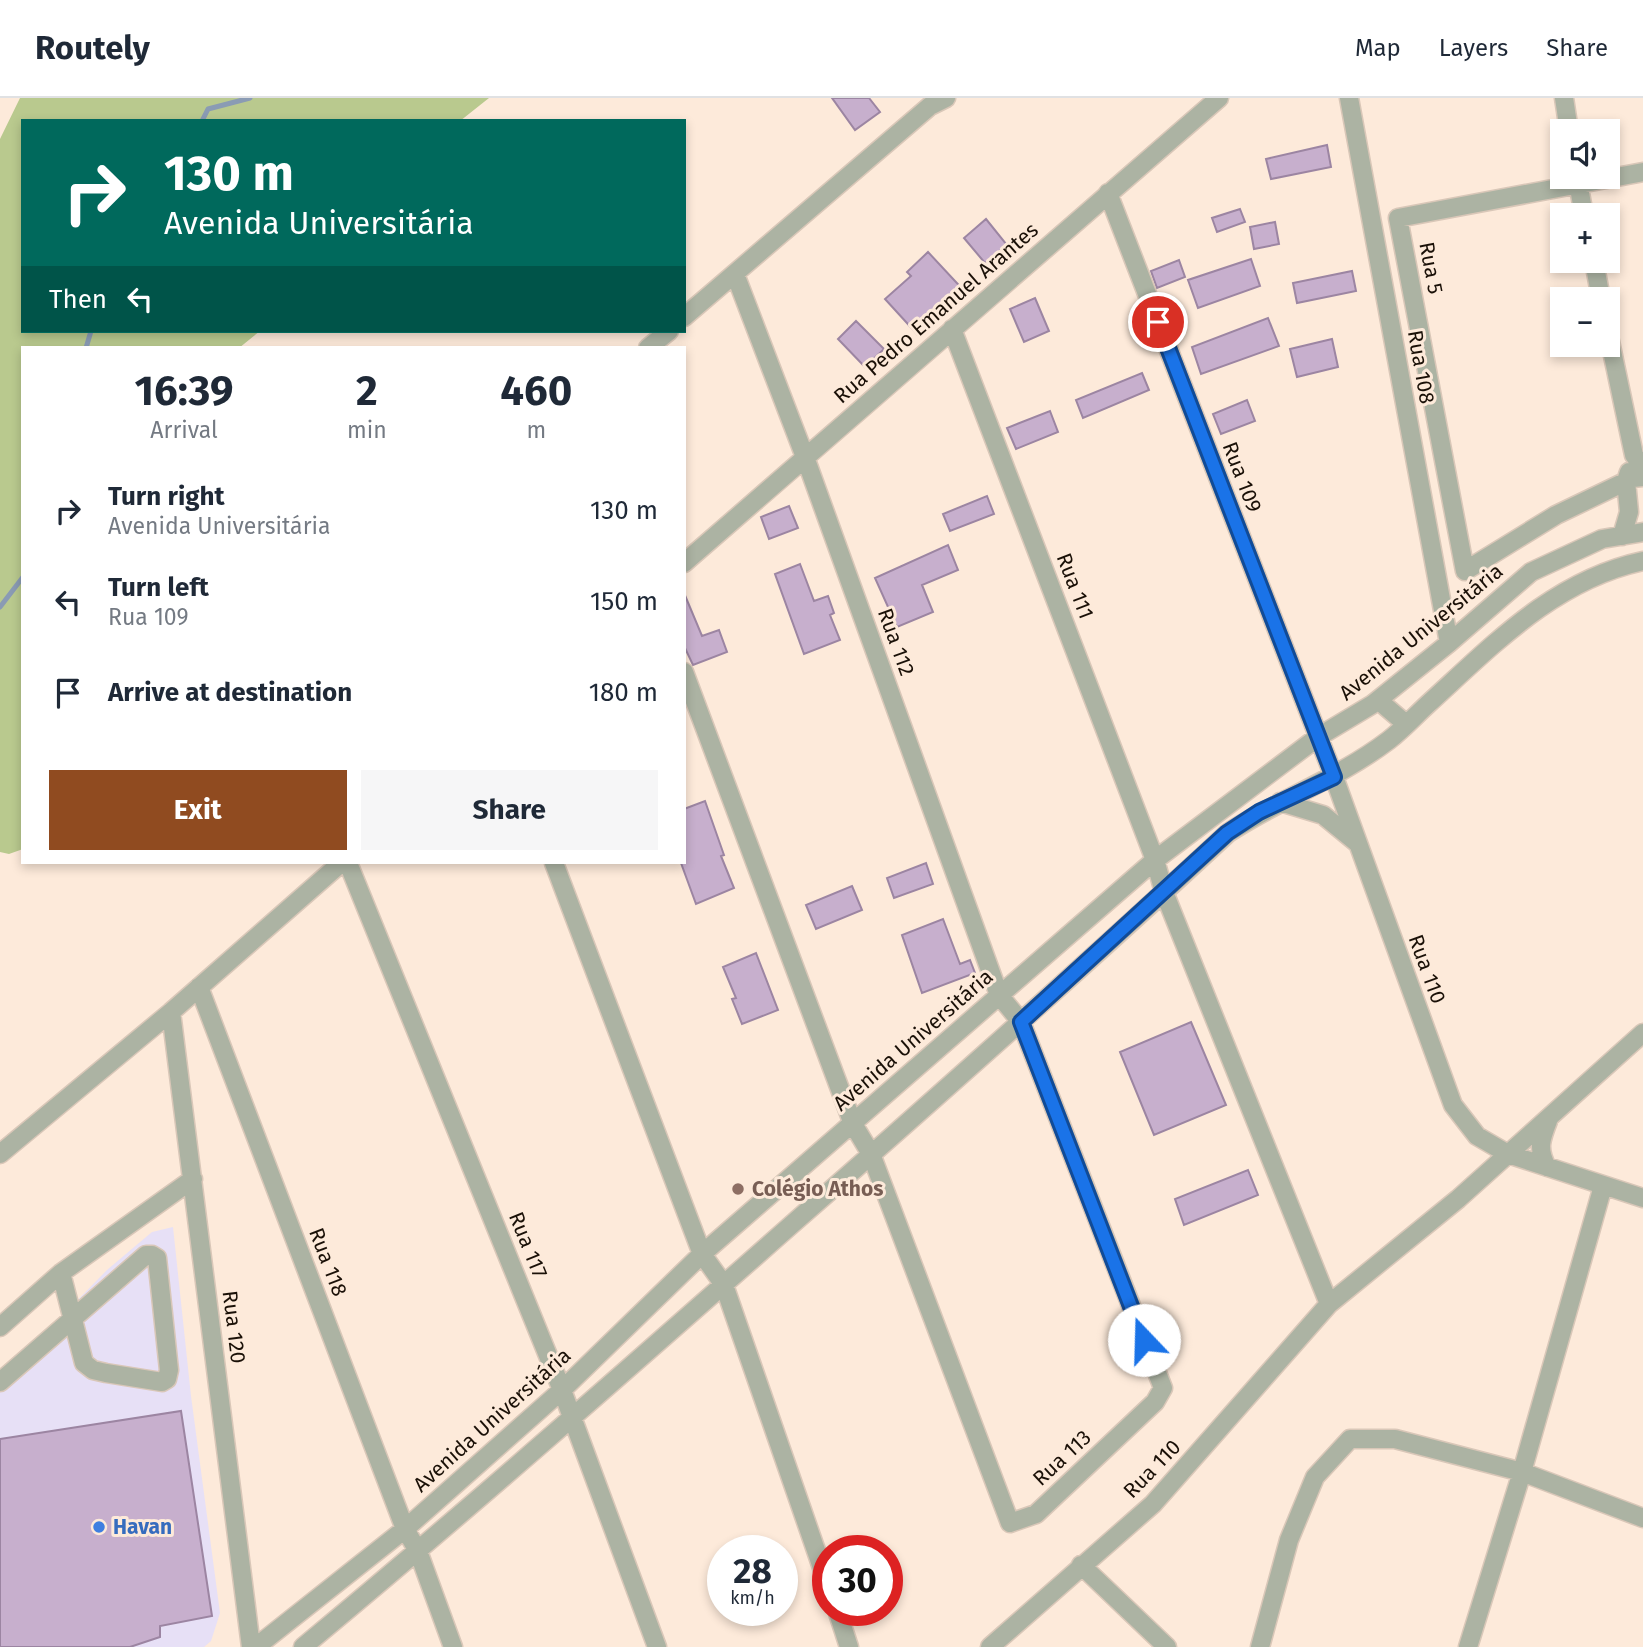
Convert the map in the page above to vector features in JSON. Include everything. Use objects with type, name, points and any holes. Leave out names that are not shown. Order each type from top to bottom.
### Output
[{"type":"street","points":[[686,315],[930,106],[946,98]]},
{"type":"street","name":"Rua Pedro Emanuel Arantes","points":[[686,561],[1219,98]]},
{"type":"street","name":"Rua 108","points":[[1349,98],[1449,643]]},
{"type":"street","points":[[1564,98],[1567,119]]},
{"type":"street","name":"Rua 5","points":[[1620,175],[1643,172]]},
{"type":"street","name":"Rua 5","points":[[1550,187],[1398,218],[1465,571],[1556,515],[1634,479]]},
{"type":"street","name":"Rua 109","points":[[1108,193],[1334,777]]},
{"type":"street","name":"Rua 112","points":[[735,274],[806,457],[999,995],[1021,1022]]},
{"type":"street","name":"Rua 111","points":[[952,329],[1155,860]]},
{"type":"street","points":[[650,346],[667,333]]},
{"type":"street","points":[[1614,357],[1638,462],[1622,536]]},
{"type":"street","name":"Avenida Universitária","points":[[254,1647],[405,1529],[562,1390],[702,1254],[1155,860],[1318,737],[1378,699],[1449,643],[1531,572],[1602,539],[1643,532]]},
{"type":"street","points":[[303,1647],[572,1419],[1021,1022],[1227,833],[1280,802],[1334,777],[1390,739],[1489,649],[1553,597],[1596,574],[1643,561]]},
{"type":"street","name":"Rua 113","points":[[686,677],[853,1124],[872,1154],[1010,1523],[1036,1514],[1155,1402],[1163,1388],[1021,1022]]},
{"type":"street","points":[[1378,699],[1406,724]]},
{"type":"street","name":"Rua 110","points":[[1334,777],[1453,1105],[1477,1136],[1508,1154]]},
{"type":"street","points":[[1280,802],[1323,815],[1358,843]]},
{"type":"street","points":[[1155,860],[1164,892],[1329,1304]]},
{"type":"street","points":[[0,1154],[171,1012],[340,864]]},
{"type":"street","name":"Rua 117","points":[[348,864],[562,1390],[657,1647]]},
{"type":"street","points":[[554,864],[702,1254],[724,1285],[812,1539]]},
{"type":"street","name":"Rua 118","points":[[199,987],[405,1529],[418,1551],[453,1647]]},
{"type":"street","name":"Rua 120","points":[[171,1012],[254,1647]]},
{"type":"street","name":"Rua 110","points":[[990,1647],[1153,1504],[1329,1304],[1458,1199],[1643,1033]]},
{"type":"street","points":[[1547,1167],[1540,1155],[1539,1142],[1549,1117]]},
{"type":"street","points":[[1508,1154],[1643,1198]]},
{"type":"street","points":[[0,1327],[61,1273],[193,1179]]},
{"type":"street","points":[[1468,1647],[1522,1472],[1603,1186]]},
{"type":"street","points":[[0,1382],[73,1317],[146,1255],[157,1258],[169,1370],[167,1379],[162,1382],[93,1370],[84,1363],[73,1317],[61,1273]]},
{"type":"street","points":[[1260,1647],[1289,1540],[1315,1476],[1350,1439],[1395,1439],[1522,1472],[1643,1518]]},
{"type":"street","points":[[1082,1565],[1167,1647]]},
{"type":"street","points":[[842,1626],[849,1647]]},
{"type":"shaded area","name":"Havan","points":[[173,1227],[191,1396],[220,1613],[211,1641],[204,1647],[0,1647],[0,1369],[59,1319],[107,1270],[152,1232]]},
{"type":"green space","points":[[20,98],[489,98],[463,119],[21,119],[21,333],[258,333],[241,346],[21,346],[21,850],[9,854],[0,852],[0,139]]},
{"type":"building","points":[[832,98],[869,98],[880,112],[855,130]]},
{"type":"building","points":[[1327,145],[1331,167],[1271,179],[1266,159]]},
{"type":"building","points":[[1240,209],[1245,222],[1217,232],[1212,218]]},
{"type":"building","points":[[986,219],[1007,245],[985,263],[964,238]]},
{"type":"building","points":[[1275,222],[1279,244],[1254,249],[1250,227]]},
{"type":"building","points":[[928,252],[968,295],[947,313],[944,309],[917,334],[885,299],[911,276],[907,272]]},
{"type":"building","points":[[1251,259],[1260,286],[1198,308],[1188,280]]},
{"type":"building","points":[[1179,260],[1185,277],[1157,288],[1151,271]]},
{"type":"building","points":[[1352,271],[1356,291],[1297,303],[1293,283]]},
{"type":"building","points":[[1035,298],[1049,331],[1024,342],[1010,309]]},
{"type":"building","points":[[1268,318],[1279,346],[1201,374],[1192,347]]},
{"type":"building","points":[[856,321],[884,349],[865,367],[838,339]]},
{"type":"building","points":[[1332,339],[1338,367],[1297,377],[1290,349]]},
{"type":"building","points":[[1142,373],[1149,390],[1083,418],[1076,400]]},
{"type":"building","points":[[1247,400],[1255,421],[1221,434],[1213,414]]},
{"type":"building","points":[[1050,411],[1058,432],[1016,449],[1007,428]]},
{"type":"building","points":[[987,496],[994,514],[950,531],[943,514]]},
{"type":"building","points":[[789,506],[798,528],[769,539],[761,517]]},
{"type":"building","points":[[948,545],[958,570],[922,585],[933,612],[897,627],[875,578]]},
{"type":"building","points":[[800,564],[814,601],[828,596],[834,613],[830,615],[840,640],[804,654],[775,574]]},
{"type":"building","points":[[686,598],[702,636],[719,630],[727,652],[693,665],[686,650]]},
{"type":"building","points":[[705,801],[724,855],[721,856],[734,888],[696,904],[681,864],[686,864],[686,808]]},
{"type":"building","points":[[926,863],[933,884],[894,898],[887,878]]},
{"type":"building","points":[[852,886],[862,910],[816,929],[806,905]]},
{"type":"building","points":[[943,919],[960,964],[970,960],[975,973],[922,993],[902,935]]},
{"type":"building","points":[[756,953],[778,1010],[742,1024],[732,999],[736,998],[723,967]]},
{"type":"building","points":[[1191,1022],[1226,1105],[1154,1135],[1120,1052]]},
{"type":"building","points":[[1248,1170],[1258,1195],[1184,1225],[1175,1199]]},
{"type":"building","name":"Havan","points":[[181,1411],[212,1616],[160,1626],[160,1637],[130,1647],[0,1647],[0,1439]]},
{"type":"waterway","points":[[203,119],[208,109],[250,98]]},
{"type":"waterway","points":[[87,346],[90,333]]},
{"type":"waterway","points":[[0,607],[21,580]]},
{"type":"place","name":"Colégio Athos","points":[[738,1189]]},
{"type":"place","name":"Havan","points":[[99,1527]]},
{"type":"route","points":[[1144,1340],[1021,1022],[1227,833],[1259,812],[1334,777],[1158,322]]}]
